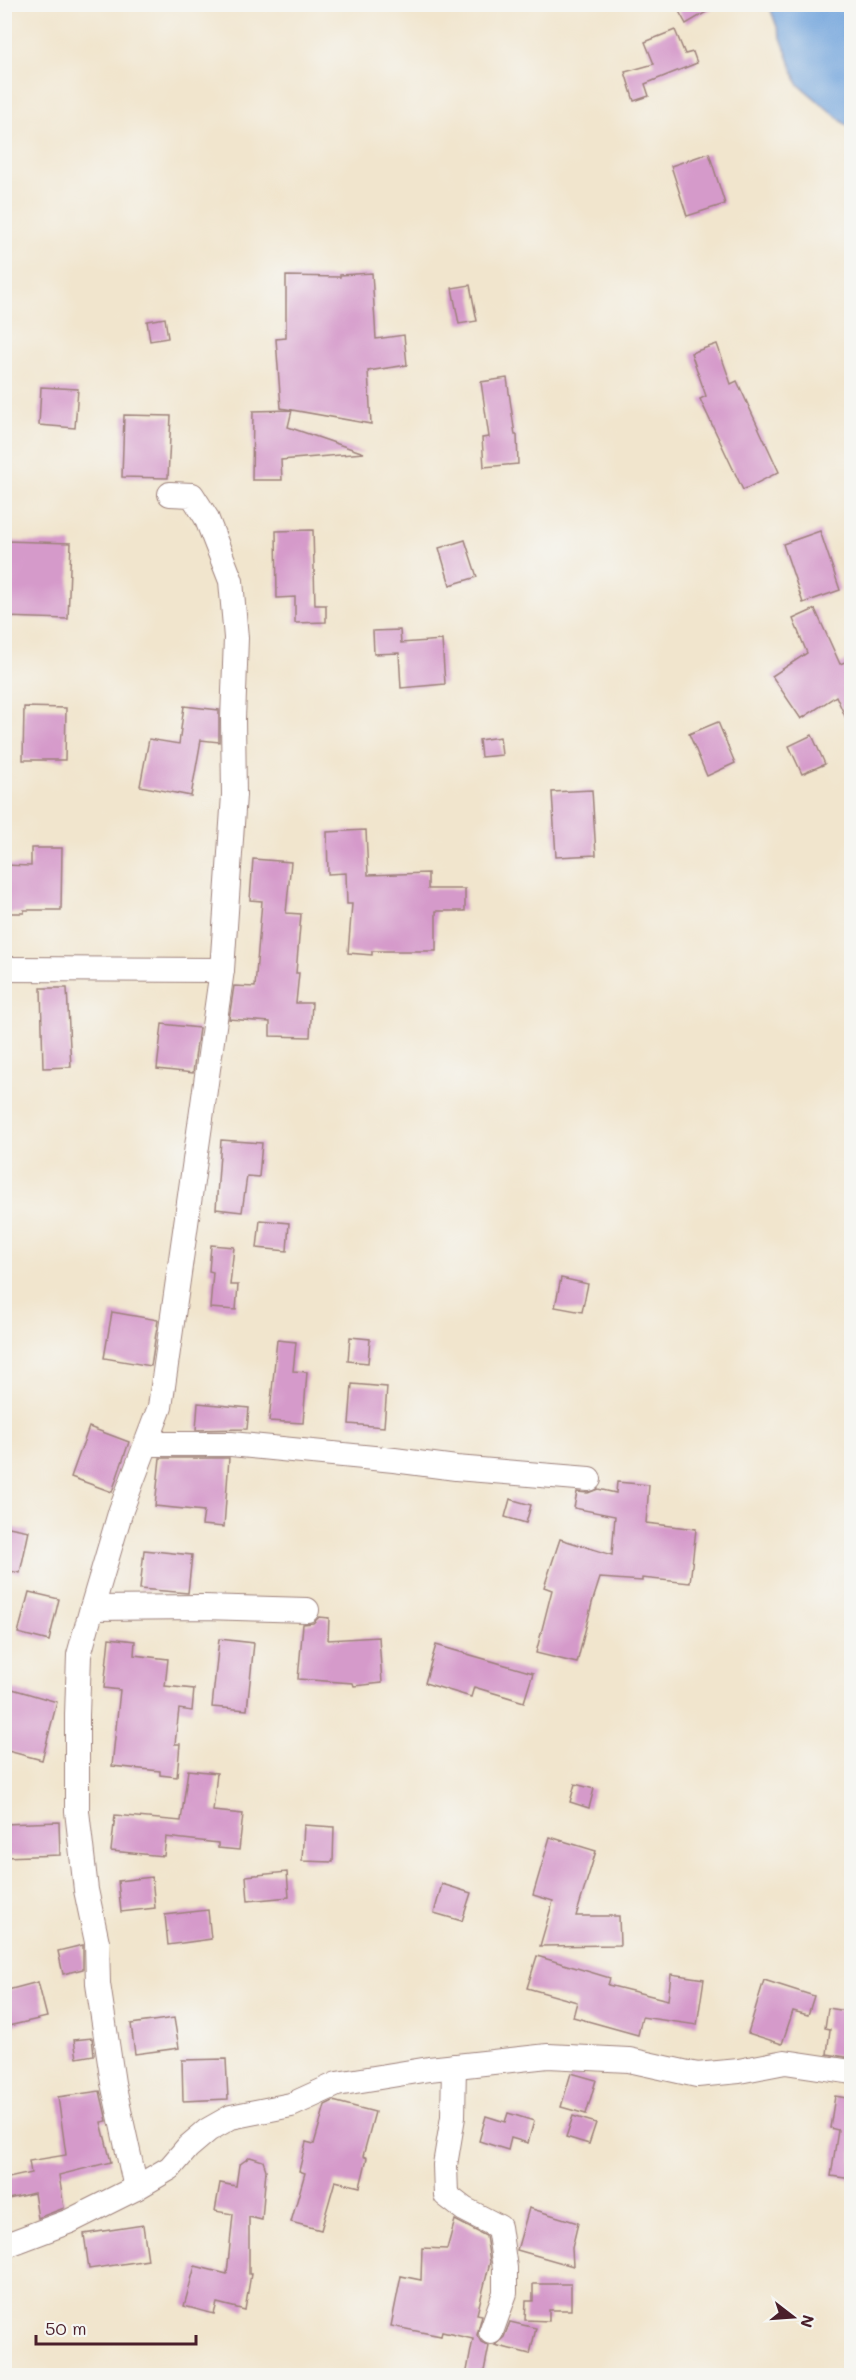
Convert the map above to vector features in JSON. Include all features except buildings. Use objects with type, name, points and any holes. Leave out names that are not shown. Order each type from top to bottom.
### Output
[{"type":"street","points":[[136,2188],[113,2083],[98,1984],[97,1942],[86,1890],[77,1811],[79,1655],[121,1510],[160,1407],[222,970],[234,795],[233,719],[236,638],[231,581],[206,517],[192,495],[170,494]]},
{"type":"street","points":[[4,969],[222,970]]},
{"type":"street","points":[[147,1444],[231,1444],[456,1468],[588,1479]]},
{"type":"street","points":[[92,1608],[202,1607],[307,1610]]},
{"type":"street","points":[[4,2246],[70,2221],[136,2188],[170,2168],[207,2130],[231,2117],[291,2105],[337,2084],[454,2066],[548,2056],[629,2060],[697,2075],[739,2071],[785,2062],[852,2072]]},
{"type":"street","points":[[454,2066],[453,2117],[445,2166],[446,2195],[464,2209],[499,2227],[505,2268],[505,2293],[491,2332]]},
{"type":"water","points":[[769,5],[851,5],[851,129],[798,84]]}]
